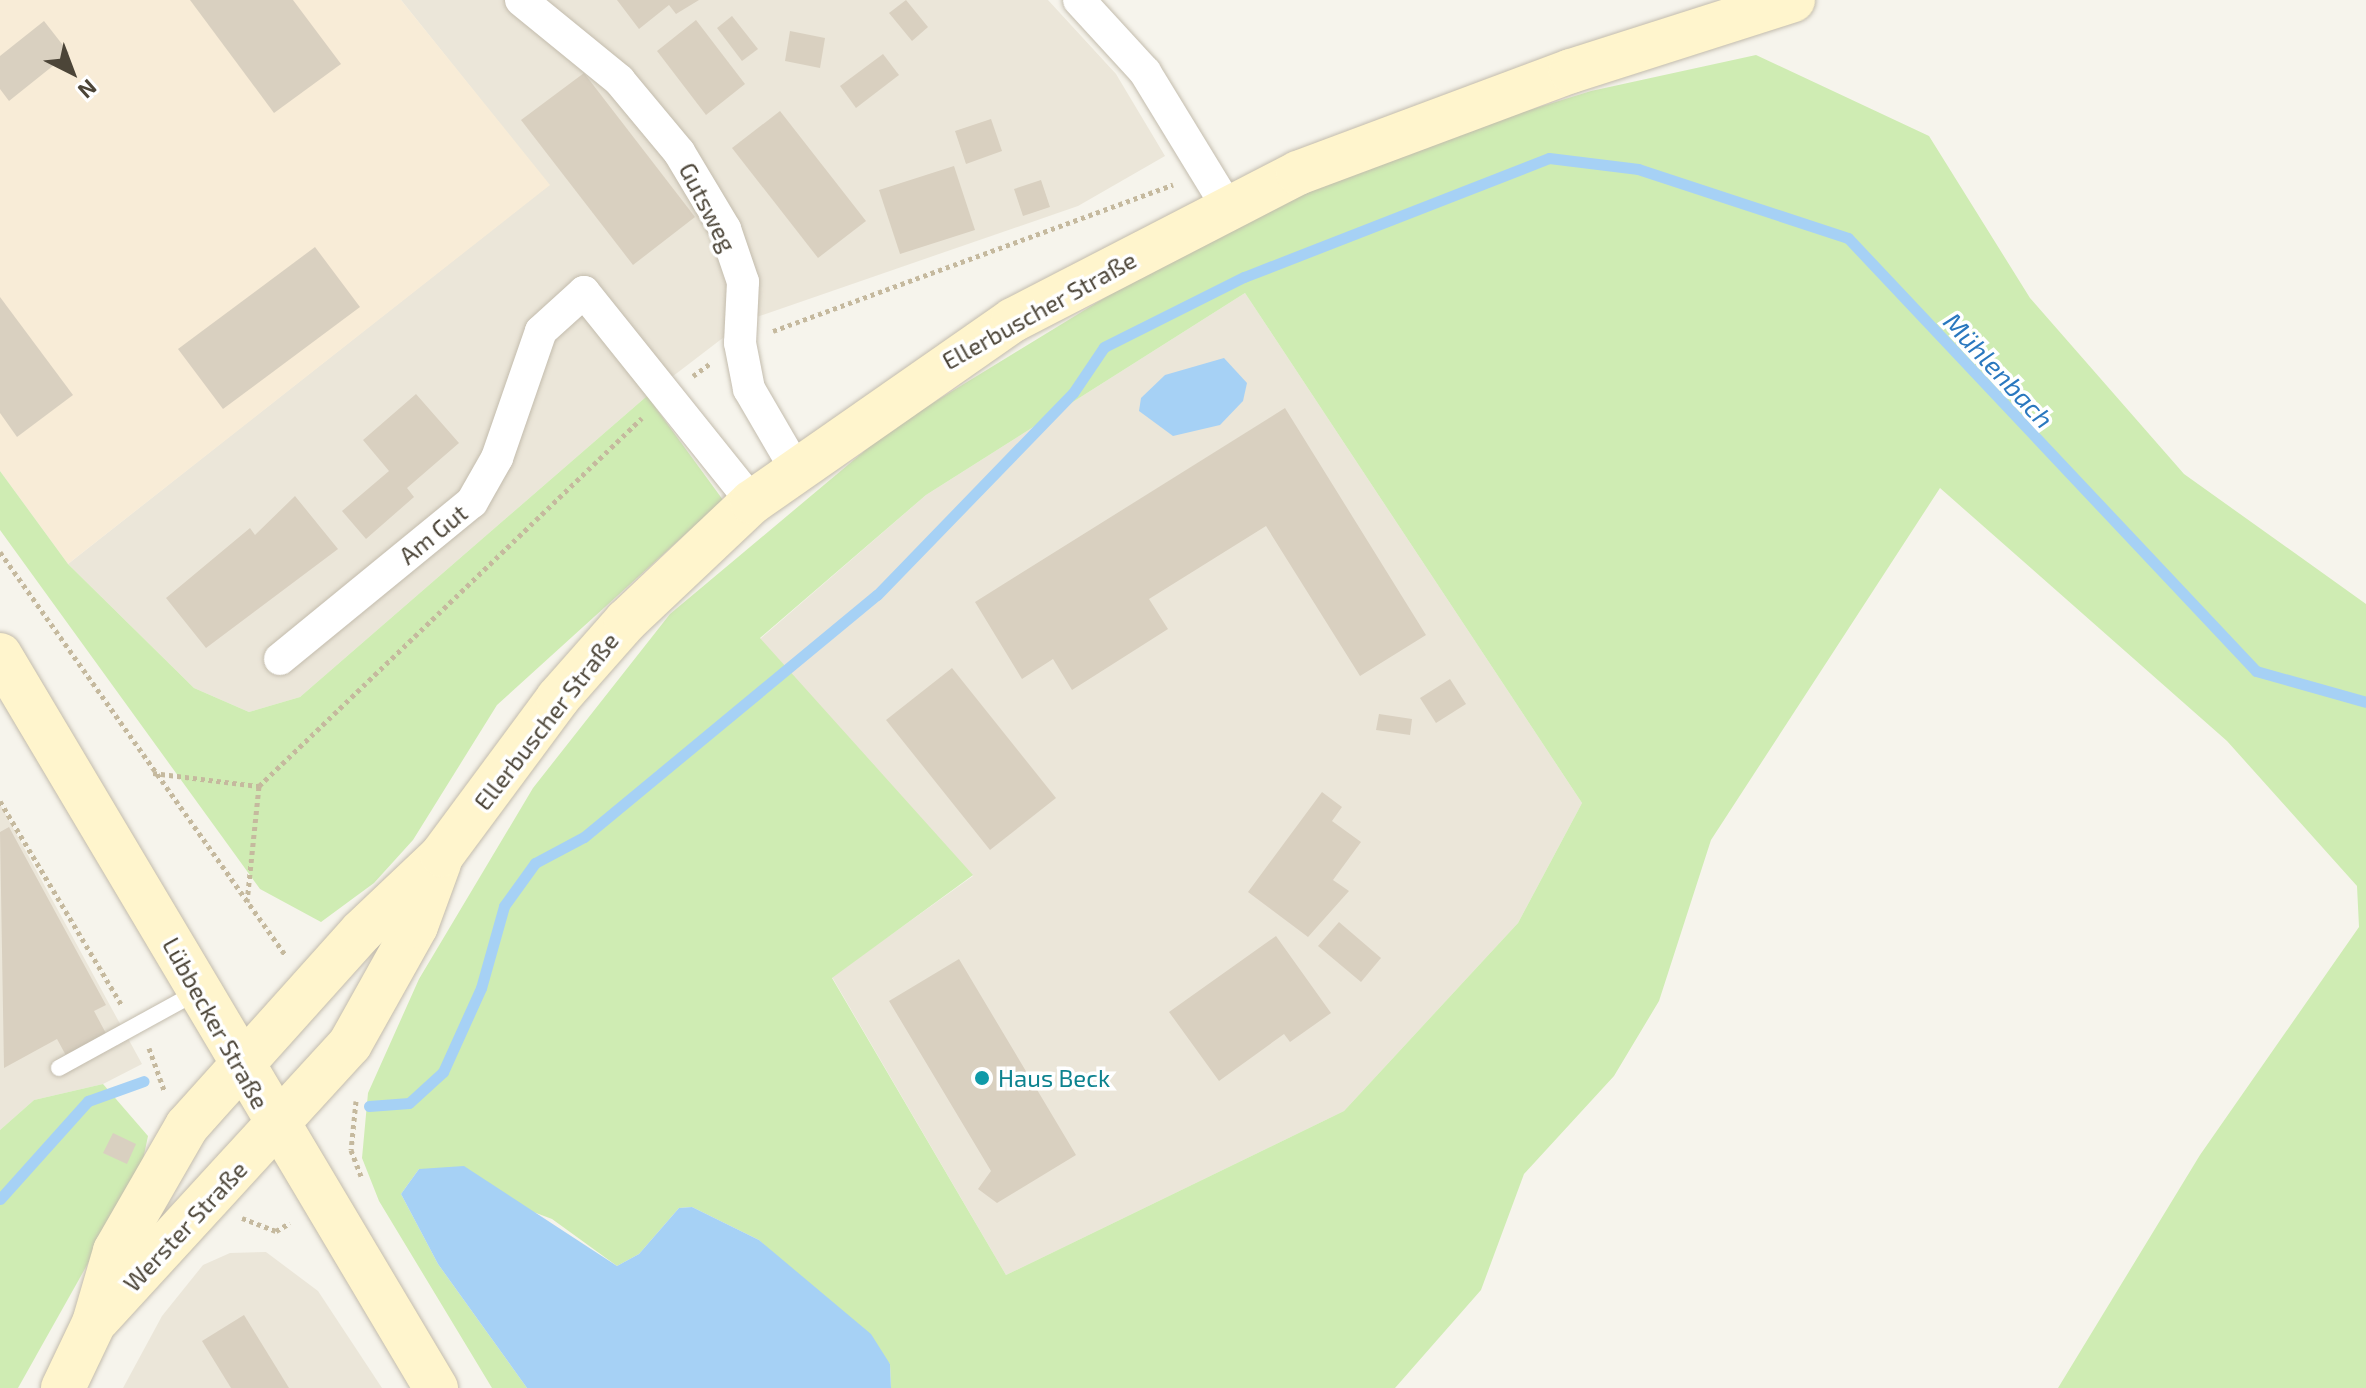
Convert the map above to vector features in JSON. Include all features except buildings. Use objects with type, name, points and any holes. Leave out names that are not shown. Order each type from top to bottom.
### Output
[{"type":"main road","name":"Ellerbuscher Straße","points":[[240,1067],[361,932],[442,855],[558,698],[626,621],[752,502],[795,468],[1013,320],[1228,208],[1388,137],[1793,0]]},
{"type":"main road","name":"Lübbecker Straße","points":[[0,655],[199,991],[275,1128],[436,1388]]},
{"type":"main road","name":"Ellerbuscher Straße","points":[[275,1128],[369,1017],[442,855]]},
{"type":"main road","name":"Werster Straße","points":[[63,1388],[94,1323],[115,1251],[187,1126],[240,1067]]},
{"type":"main road","name":"Werster Straße","points":[[94,1323],[275,1128]]},
{"type":"street","name":"Gutsweg","points":[[521,0],[619,80],[679,152],[725,229],[743,282],[740,343],[749,389],[795,468]]},
{"type":"street","points":[[1079,0],[1145,72],[1228,208]]},
{"type":"street","name":"Am Gut","points":[[280,659],[472,502],[497,458],[541,331],[584,292],[752,502]]},
{"type":"lane","points":[[59,1068],[199,991]]},
{"type":"path","points":[[0,552],[153,773],[271,934]]},
{"type":"path","points":[[153,773],[259,786]]},
{"type":"path","points":[[0,801],[137,1026],[187,1126]]},
{"type":"shaded area","points":[[0,0],[401,0],[550,185],[68,564],[0,471]]},
{"type":"shaded area","points":[[401,0],[1048,0],[1116,74],[1165,156],[1078,206],[745,321],[647,396],[300,697],[249,712],[194,688],[68,564],[549,185]]},
{"type":"shaded area","points":[[1245,293],[1582,803],[1518,923],[1344,1111],[1006,1275],[832,977],[973,876],[760,639],[926,495]]},
{"type":"shaded area","points":[[0,804],[142,1064],[103,1084],[34,1100],[0,1130]]},
{"type":"shaded area","points":[[266,1252],[318,1291],[382,1388],[123,1388],[162,1316],[203,1265],[230,1253]]},
{"type":"green space","points":[[1756,55],[1929,136],[2030,298],[2184,474],[2366,604],[2366,1388],[2058,1388],[2200,1155],[2359,927],[2357,886],[2227,741],[1940,488],[1711,840],[1659,1001],[1614,1076],[1524,1174],[1481,1290],[1395,1388],[891,1388],[890,1364],[759,1240],[692,1207],[679,1208],[639,1254],[617,1266],[552,1219],[419,1169],[401,1194],[438,1264],[527,1388],[492,1388],[379,1201],[362,1158],[368,1093],[419,979],[533,788],[670,614],[892,428],[1106,297],[1271,210],[1397,151],[1591,91]],"holes":[[[1245,293],[1582,803],[1518,923],[1344,1111],[1006,1275],[832,978],[973,875],[760,638],[926,495]]]},
{"type":"green space","points":[[647,396],[723,500],[497,705],[413,840],[374,883],[321,922],[260,889],[0,530],[0,471],[68,564],[194,688],[249,712],[300,697]]},
{"type":"green space","points":[[103,1084],[148,1136],[141,1169],[18,1388],[0,1388],[0,1130],[34,1100]]},
{"type":"water","points":[[1224,358],[1247,383],[1243,401],[1220,425],[1173,436],[1139,411],[1141,398],[1165,375]]},
{"type":"water","points":[[464,1166],[617,1266],[639,1254],[679,1208],[692,1207],[759,1240],[871,1334],[890,1364],[891,1388],[527,1388],[438,1264],[401,1194],[419,1169]]},
{"type":"waterway","name":"Mühlenbach","points":[[369,1106],[409,1103],[443,1072],[481,988],[504,906],[535,863],[584,837],[877,595],[1073,393],[1104,347],[1244,277],[1549,158],[1638,169],[1848,238],[2256,671],[2366,702]]},
{"type":"waterway","points":[[0,1199],[88,1101],[144,1081]]},
{"type":"place","name":"Haus Beck","points":[[982,1078]]}]
